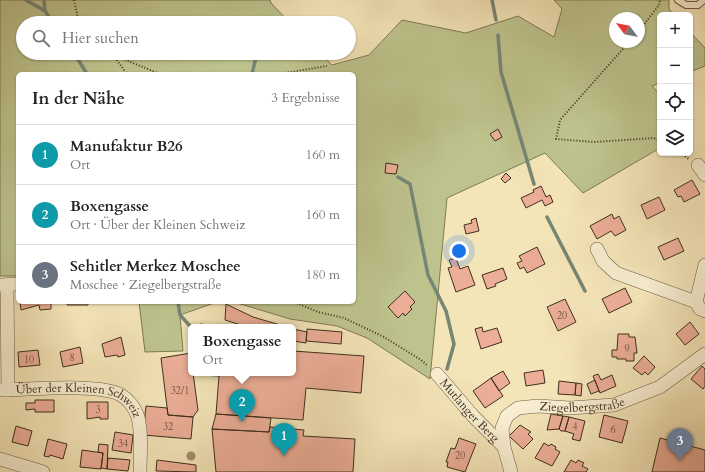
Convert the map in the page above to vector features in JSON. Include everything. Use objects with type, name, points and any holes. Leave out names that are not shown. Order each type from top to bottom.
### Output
[{"type":"street","points":[[597,249],[603,261],[616,272],[701,307],[705,265]]},
{"type":"street","name":"Über der Kleinen Schweiz","points":[[8,285],[4,390],[90,389],[106,390],[119,394],[131,402],[139,422],[140,472]]},
{"type":"street","name":"Ziegelbergstraße","points":[[511,472],[504,447],[502,428],[507,416],[518,408],[538,406],[570,408],[614,405],[660,387],[705,354]]},
{"type":"street","name":"Mutlanger Berg","points":[[437,374],[473,416],[504,447]]},
{"type":"street","points":[[0,459],[43,472]]},
{"type":"lane","points":[[678,0],[686,5],[698,5],[704,0]]},
{"type":"path","points":[[74,0],[77,16]]},
{"type":"path","points":[[645,23],[659,5],[660,0]]},
{"type":"path","points":[[624,48],[560,120],[556,139],[594,142],[654,138],[657,140]]},
{"type":"path","points":[[117,60],[126,72]]},
{"type":"path","points":[[126,60],[155,72]]},
{"type":"path","points":[[291,72],[326,66]]},
{"type":"path","points":[[299,304],[318,312],[344,318],[384,337],[421,360],[437,374]]},
{"type":"green space","points":[[0,0],[270,0],[283,16],[16,16],[16,60],[327,60],[332,65],[356,60],[356,59],[369,55],[402,20],[466,33],[518,16],[554,37],[562,9],[554,0],[669,0],[669,9],[672,12],[657,12],[657,84],[652,86],[657,92],[657,150],[583,193],[545,153],[447,198],[430,379],[367,338],[337,326],[290,319],[241,304],[356,304],[356,72],[16,72],[16,276],[0,276]]},
{"type":"green space","points":[[693,35],[705,48],[705,66],[693,71]]},
{"type":"green space","points":[[139,304],[211,304],[180,315],[183,351],[145,352]]},
{"type":"building","points":[[498,129],[502,137],[495,141],[490,134]]},
{"type":"building","points":[[386,163],[398,165],[396,174],[385,173]]},
{"type":"building","points":[[506,173],[511,178],[505,183],[501,179]]},
{"type":"building","points":[[692,180],[700,194],[684,202],[681,196],[678,197],[674,190]]},
{"type":"building","points":[[541,186],[546,197],[550,195],[553,202],[545,206],[542,200],[526,208],[521,198],[534,192],[533,190]]},
{"type":"building","points":[[659,197],[665,210],[647,219],[641,205]]},
{"type":"building","points":[[612,214],[614,219],[619,216],[626,230],[615,236],[611,231],[597,239],[590,226]]},
{"type":"building","points":[[476,218],[479,231],[466,234],[464,225],[472,223],[471,220]]},
{"type":"building","points":[[678,238],[684,251],[664,260],[658,247]]},
{"type":"building","points":[[537,247],[545,264],[527,273],[524,267],[520,269],[517,263],[522,261],[519,256]]},
{"type":"building","points":[[456,258],[460,269],[468,266],[475,285],[456,292],[448,268],[452,267],[449,260]]},
{"type":"building","points":[[503,268],[507,279],[495,284],[496,286],[487,289],[482,275]]},
{"type":"building","points":[[625,288],[632,302],[609,313],[602,299]]},
{"type":"building","points":[[405,291],[415,302],[410,307],[412,309],[405,316],[403,313],[398,318],[388,307]]},
{"type":"building","points":[[565,299],[576,322],[558,331],[547,307]]},
{"type":"building","points":[[20,304],[51,304],[51,309],[40,310],[39,305],[21,310]]},
{"type":"building","points":[[67,304],[88,304],[88,305]]},
{"type":"building","points":[[226,304],[253,317],[277,324],[238,324],[225,320]]},
{"type":"building","points":[[690,322],[699,334],[685,345],[676,334]]},
{"type":"building","points":[[482,327],[483,332],[497,328],[502,342],[481,349],[475,329]]},
{"type":"building","points":[[307,329],[342,332],[341,344],[306,341]]},
{"type":"building","points":[[296,330],[307,332],[306,343],[296,341]]},
{"type":"building","points":[[618,334],[629,334],[629,337],[635,337],[637,353],[634,353],[634,361],[626,361],[626,359],[617,359],[617,357],[612,357],[612,350],[617,350]]},
{"type":"building","points":[[121,337],[125,355],[118,357],[117,355],[105,357],[102,344]]},
{"type":"building","points":[[80,347],[83,363],[63,367],[60,352]]},
{"type":"building","points":[[38,350],[40,365],[19,367],[18,352]]},
{"type":"building","points":[[296,351],[364,356],[361,393],[306,388],[303,420],[216,414],[219,376],[296,376]]},
{"type":"building","points":[[188,354],[188,376],[193,376],[198,410],[193,417],[168,415],[161,358]]},
{"type":"building","points":[[644,356],[655,367],[648,375],[645,372],[642,375],[633,368]]},
{"type":"building","points":[[702,366],[705,369],[705,386],[703,389],[691,379]]},
{"type":"building","points":[[543,370],[545,383],[526,386],[524,373]]},
{"type":"building","points":[[503,371],[510,383],[499,391],[491,378]]},
{"type":"building","points":[[598,374],[601,380],[612,375],[616,386],[600,393],[593,376]]},
{"type":"building","points":[[491,378],[503,396],[485,408],[473,391]]},
{"type":"building","points":[[595,380],[599,391],[591,394],[587,384]]},
{"type":"building","points":[[559,381],[576,383],[575,395],[558,394]]},
{"type":"building","points":[[576,383],[582,384],[581,396],[575,395]]},
{"type":"building","points":[[35,400],[54,400],[54,412],[35,412],[35,409],[26,410],[26,403],[35,403]]},
{"type":"building","points":[[87,402],[108,402],[108,419],[100,419],[100,417],[87,419]]},
{"type":"building","points":[[146,406],[167,408],[168,415],[193,417],[191,439],[143,435]]},
{"type":"building","points":[[216,414],[271,418],[269,432],[212,429]]},
{"type":"building","points":[[551,414],[563,416],[559,429],[547,430]]},
{"type":"building","points":[[604,415],[628,421],[622,443],[599,437]]},
{"type":"building","points":[[563,416],[569,417],[565,431],[561,431],[559,429]]},
{"type":"building","points":[[569,417],[585,421],[580,441],[572,439],[574,434],[565,431]]},
{"type":"building","points":[[520,425],[531,432],[528,434],[533,439],[523,449],[509,436]]},
{"type":"building","points":[[16,426],[32,431],[28,446],[12,442]]},
{"type":"building","points":[[270,427],[304,430],[303,436],[355,439],[353,472],[216,472],[212,429],[269,432]]},
{"type":"building","points":[[115,432],[133,435],[131,453],[112,450]]},
{"type":"building","points":[[459,438],[476,444],[465,472],[447,467],[448,462],[446,462],[451,448],[455,449]]},
{"type":"building","points":[[660,438],[705,450],[705,472],[652,472]]},
{"type":"building","points":[[48,439],[67,444],[63,459],[50,455],[49,457],[44,456]]},
{"type":"building","points":[[544,443],[549,446],[551,444],[560,452],[552,466],[535,458]]},
{"type":"building","points":[[99,444],[108,445],[107,469],[101,468],[103,453],[98,452]]},
{"type":"building","points":[[82,450],[103,453],[101,469],[80,467]]},
{"type":"building","points":[[108,458],[130,460],[128,471],[107,469]]},
{"type":"building","points":[[157,460],[196,465],[196,472],[156,471]]},
{"type":"building","points":[[571,460],[576,463],[578,460],[584,463],[582,466],[588,469],[586,472],[564,472]]},
{"type":"waterway","points":[[26,0],[45,11]]},
{"type":"waterway","points":[[44,0],[45,11],[48,16]]},
{"type":"waterway","points":[[492,0],[496,20]]},
{"type":"waterway","points":[[498,35],[501,72],[534,184]]},
{"type":"waterway","points":[[78,60],[86,72]]},
{"type":"waterway","points":[[252,72],[255,60]]},
{"type":"waterway","points":[[398,177],[410,184],[428,275],[446,311],[454,344],[447,369]]},
{"type":"waterway","points":[[547,217],[585,291]]},
{"type":"waterway","points":[[178,304],[180,315],[188,324]]},
{"type":"place","name":"Boxengasse","points":[[242,422]]},
{"type":"place","name":"Manufaktur B26","points":[[284,456]]},
{"type":"place","name":"Sehitler Merkez Moschee","points":[[680,461]]}]
